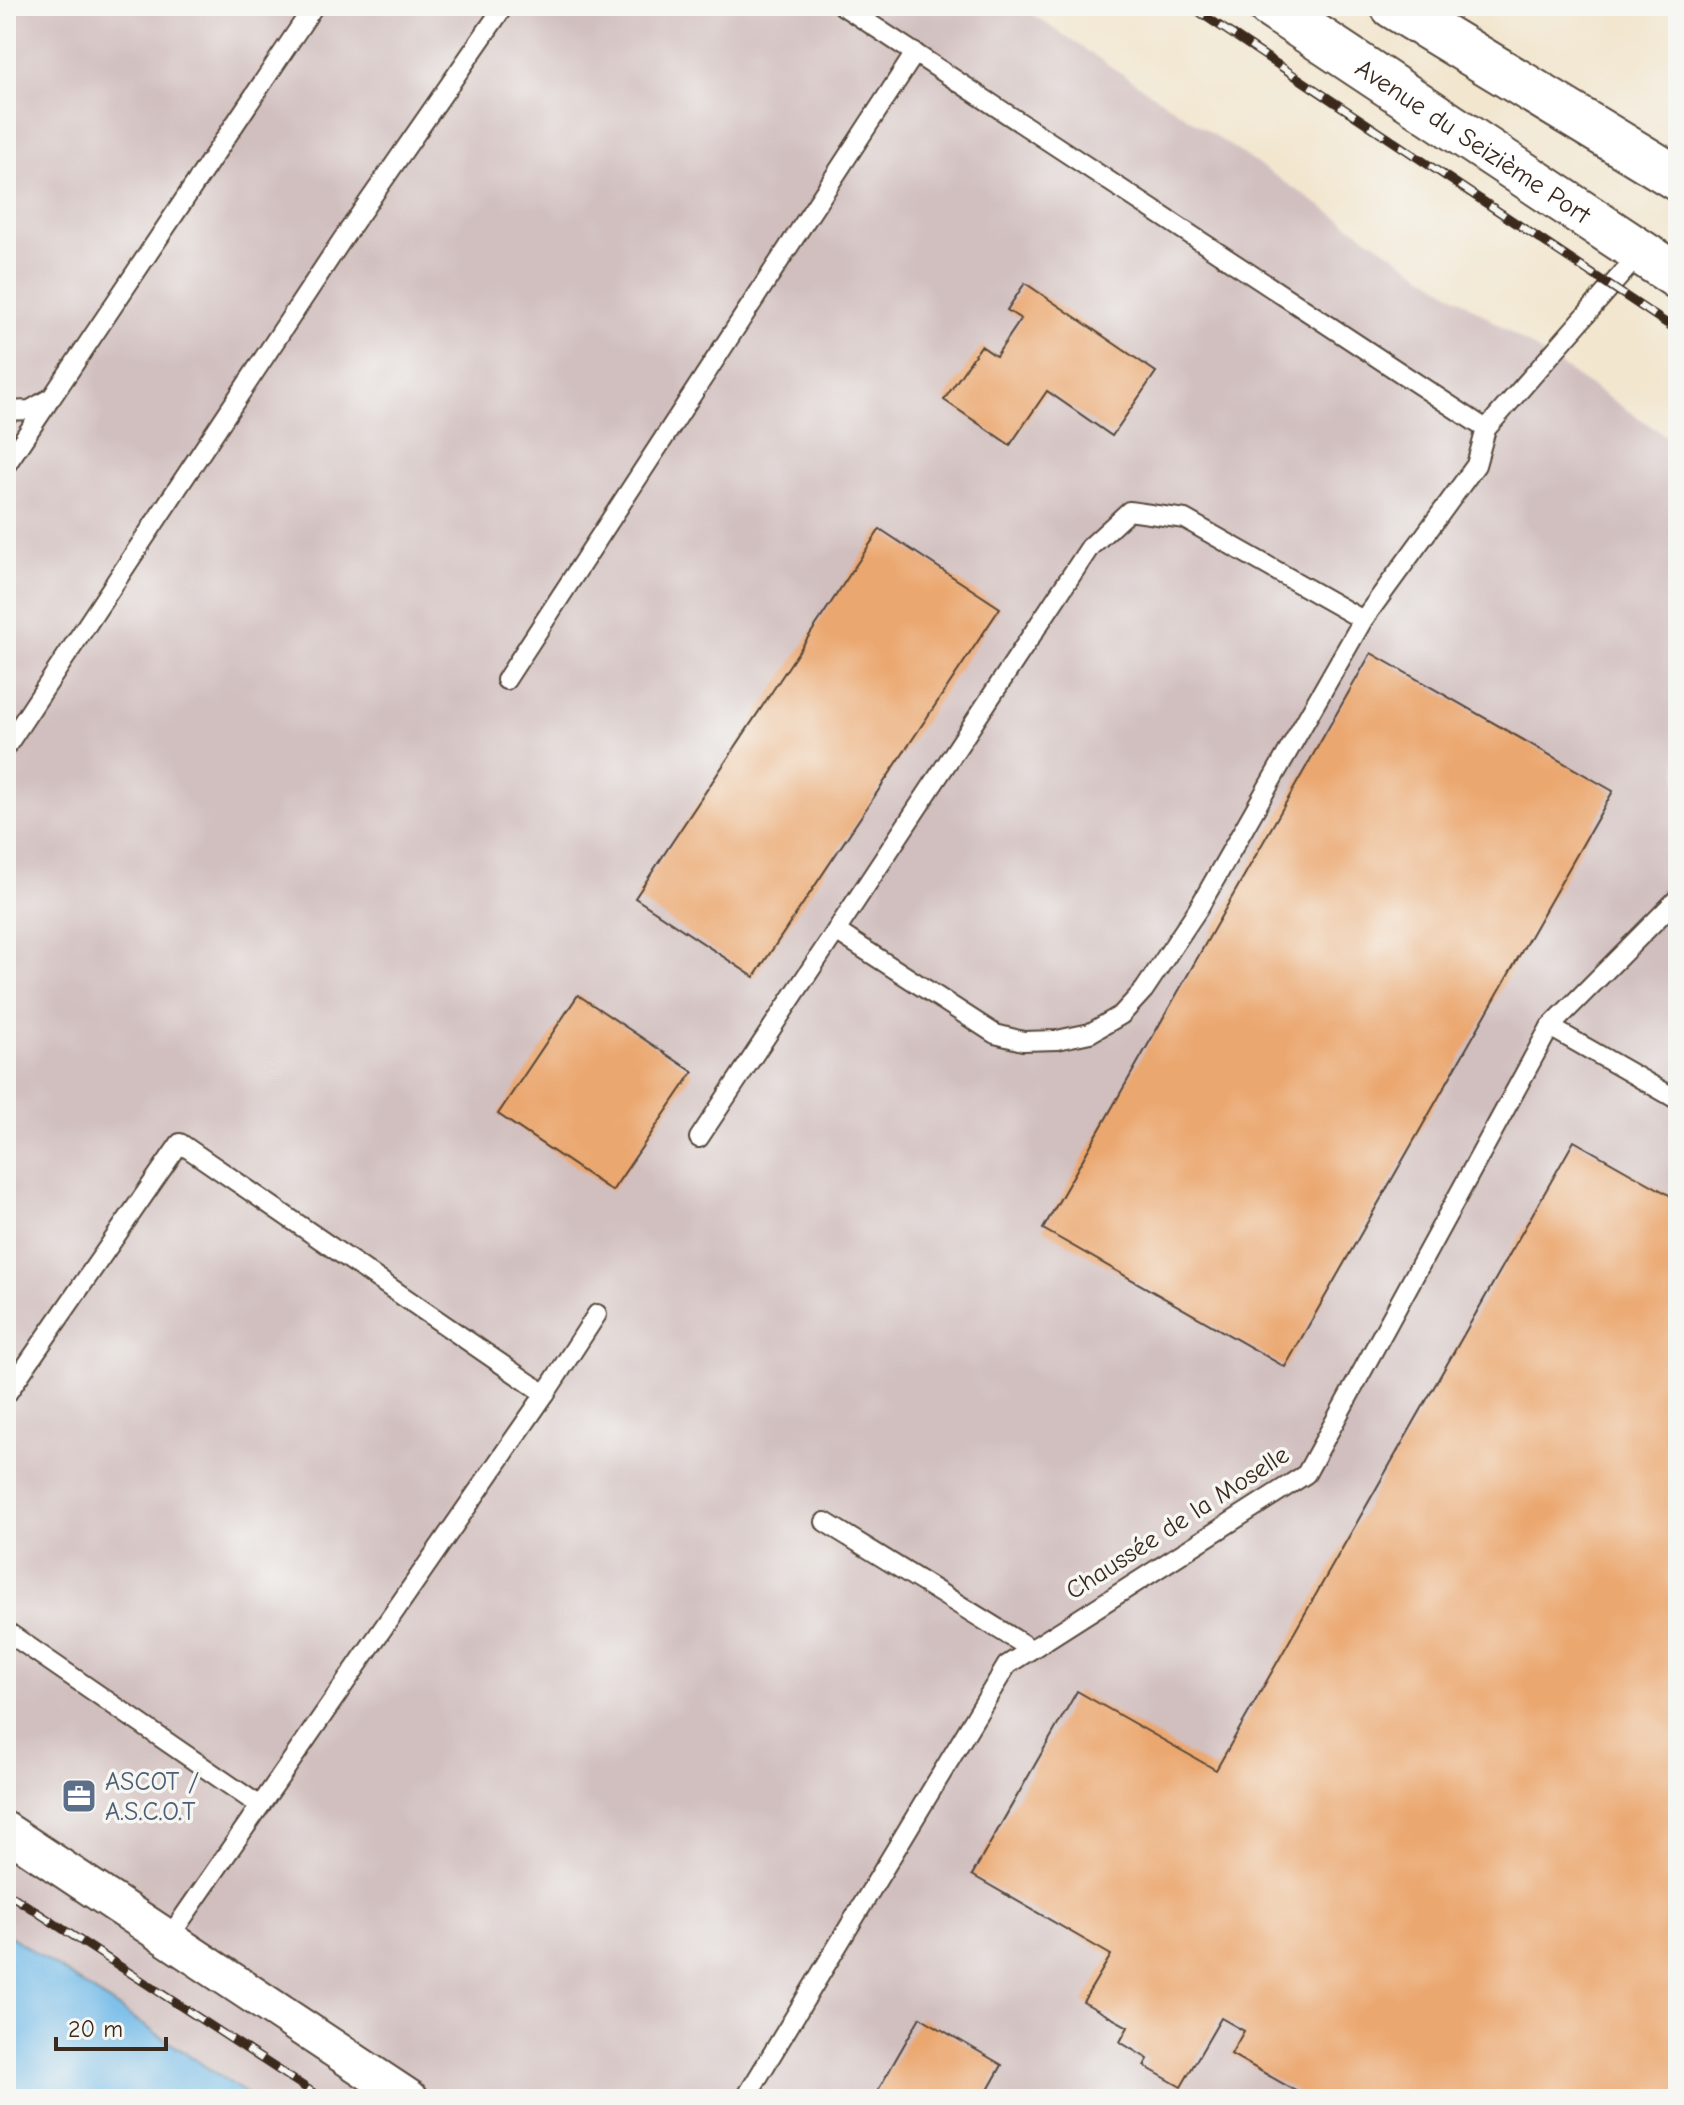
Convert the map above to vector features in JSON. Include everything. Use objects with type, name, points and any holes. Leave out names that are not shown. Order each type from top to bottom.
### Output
[{"type":"main road","name":"Avenue du Seizième Port","points":[[1270,6],[1659,252],[1678,277]]},
{"type":"main road","points":[[1393,6],[1678,179]]},
{"type":"street","points":[[6,1831],[410,2099]]},
{"type":"lane","points":[[6,465],[314,6]]},
{"type":"lane","points":[[6,747],[342,240],[504,6]]},
{"type":"lane","points":[[843,6],[1486,429]]},
{"type":"lane","points":[[506,680],[915,53]]},
{"type":"lane","points":[[836,931],[995,1034],[1023,1041],[1057,1040],[1090,1033],[1121,1015],[1144,990],[1198,909],[1363,620],[1476,465],[1486,429],[1659,252]]},
{"type":"lane","points":[[6,411],[30,410],[52,397]]},
{"type":"lane","points":[[699,1138],[1090,547],[1129,511],[1185,519],[1363,620]]},
{"type":"lane","name":"Chaussée de la Moselle","points":[[745,2099],[1007,1665],[1306,1474],[1550,1027],[1678,898]]},
{"type":"lane","points":[[1550,1027],[1678,1100]]},
{"type":"lane","points":[[6,1395],[180,1143],[545,1394]]},
{"type":"lane","points":[[168,1939],[545,1394],[597,1314]]},
{"type":"lane","points":[[825,1522],[1031,1649]]},
{"type":"lane","points":[[6,1631],[260,1806]]},
{"type":"shaded area","points":[[6,6],[1020,6],[1678,444],[1678,2099],[254,2099],[6,1933]]},
{"type":"water","points":[[6,1933],[254,2099],[6,2099]]},
{"type":"building","points":[[1025,283],[1156,372],[1112,436],[1047,391],[1010,445],[944,400],[981,346],[996,356],[1021,319],[1007,310]]},
{"type":"building","points":[[880,529],[1000,608],[754,977],[635,898]]},
{"type":"building","points":[[1371,653],[1613,791],[1285,1367],[1043,1229]]},
{"type":"building","points":[[578,995],[693,1072],[612,1191],[498,1114]]},
{"type":"building","points":[[1574,1141],[1678,1200],[1678,2099],[1310,2099],[1231,2054],[1244,2031],[1221,2018],[1181,2087],[1144,2066],[1148,2059],[1120,2042],[1128,2027],[1083,2002],[1111,1955],[972,1875],[1077,1691],[1216,1770]]},
{"type":"building","points":[[920,2017],[1002,2065],[983,2099],[873,2099]]},
{"type":"railway","points":[[1190,6],[1678,331]]},
{"type":"railway","points":[[6,1892],[323,2099]]},
{"type":"place","name":"ASCOT / A.S.C.O.T","points":[[79,1796]]}]
